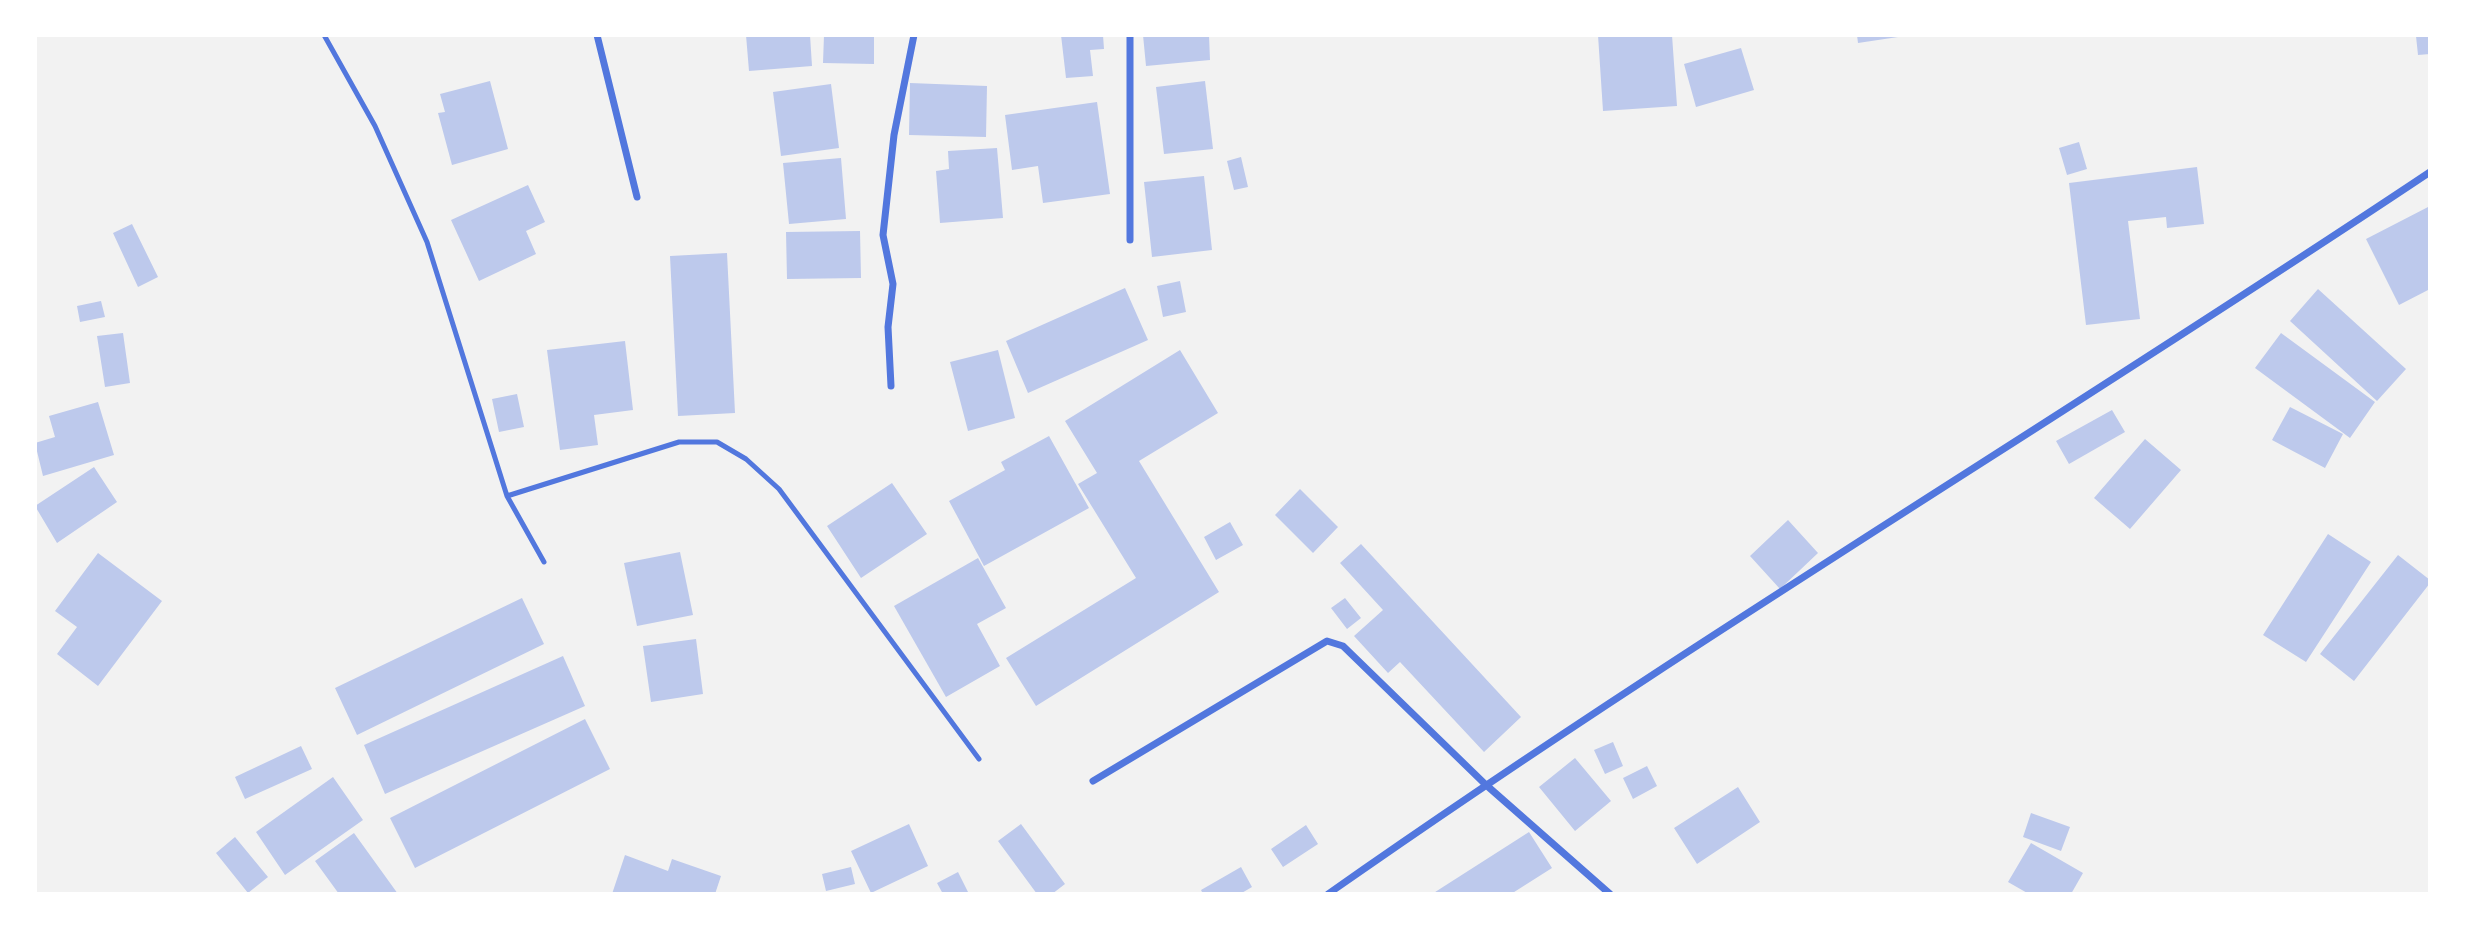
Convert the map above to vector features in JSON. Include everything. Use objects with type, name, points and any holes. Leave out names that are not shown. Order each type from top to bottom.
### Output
[{"type":"street","points":[[597,35],[637,197]]},
{"type":"street","points":[[891,386],[888,327],[893,284],[883,235],[894,135],[914,35]]},
{"type":"street","points":[[1130,35],[1130,240]]},
{"type":"street","points":[[1328,894],[1485,784],[2274,276],[2430,172]]},
{"type":"street","points":[[1093,781],[1327,641],[1343,646],[1485,784],[1609,894]]},
{"type":"lane","points":[[324,35],[375,126],[427,242],[507,496],[544,562]]},
{"type":"lane","points":[[507,496],[679,442],[717,442],[746,459],[779,489],[979,759]]},
{"type":"building","points":[[746,35],[810,35],[812,66],[749,71]]},
{"type":"building","points":[[824,35],[874,35],[874,64],[823,63]]},
{"type":"building","points":[[1061,35],[1103,35],[1104,49],[1090,50],[1093,76],[1066,78]]},
{"type":"building","points":[[1143,35],[1209,35],[1210,60],[1146,66]]},
{"type":"building","points":[[1598,35],[1672,35],[1677,106],[1603,111]]},
{"type":"building","points":[[1857,35],[1898,35],[1898,37],[1858,43]]},
{"type":"building","points":[[2430,35],[2430,54],[2418,55],[2416,36]]},
{"type":"building","points":[[1741,48],[1754,90],[1696,107],[1684,64]]},
{"type":"building","points":[[490,81],[508,149],[452,165],[438,113],[445,112],[440,94]]},
{"type":"building","points":[[1205,81],[1213,149],[1164,154],[1156,87]]},
{"type":"building","points":[[910,83],[987,86],[986,137],[909,135]]},
{"type":"building","points":[[831,84],[839,148],[781,156],[773,92]]},
{"type":"building","points":[[1097,102],[1110,194],[1043,203],[1038,166],[1012,170],[1005,115]]},
{"type":"building","points":[[2079,142],[2087,169],[2067,175],[2059,148]]},
{"type":"building","points":[[997,148],[1003,218],[940,223],[936,171],[949,169],[948,151]]},
{"type":"building","points":[[1241,157],[1248,187],[1234,190],[1227,161]]},
{"type":"building","points":[[841,158],[846,219],[789,224],[783,163]]},
{"type":"building","points":[[2197,167],[2204,224],[2167,228],[2166,217],[2128,221],[2140,319],[2086,325],[2069,183]]},
{"type":"building","points":[[1204,176],[1212,250],[1152,257],[1144,182]]},
{"type":"building","points":[[528,185],[545,222],[526,231],[536,254],[479,281],[451,220]]},
{"type":"building","points":[[2430,206],[2430,289],[2399,305],[2366,239]]},
{"type":"building","points":[[132,224],[158,277],[138,287],[113,233]]},
{"type":"building","points":[[860,231],[861,278],[787,279],[786,232]]},
{"type":"building","points":[[727,253],[735,413],[678,416],[670,256]]},
{"type":"building","points":[[1180,281],[1186,312],[1163,317],[1157,286]]},
{"type":"building","points":[[1125,288],[1148,340],[1028,393],[1006,341]]},
{"type":"building","points":[[2318,289],[2406,369],[2377,401],[2290,321]]},
{"type":"building","points":[[101,301],[105,317],[80,322],[77,306]]},
{"type":"building","points":[[123,333],[130,383],[105,387],[97,336]]},
{"type":"building","points":[[2281,333],[2375,402],[2350,438],[2255,368]]},
{"type":"building","points":[[625,341],[633,410],[594,415],[598,445],[560,450],[547,350]]},
{"type":"building","points":[[998,350],[1015,418],[968,431],[950,362]]},
{"type":"building","points":[[1180,350],[1218,413],[1139,461],[1219,592],[1036,706],[1006,658],[1136,578],[1078,484],[1097,473],[1065,421]]},
{"type":"building","points":[[517,394],[524,427],[499,432],[492,399]]},
{"type":"building","points":[[98,402],[114,455],[43,476],[35,443],[55,437],[49,416]]},
{"type":"building","points":[[2290,407],[2343,434],[2325,468],[2272,440]]},
{"type":"building","points":[[2112,410],[2125,432],[2069,464],[2056,441]]},
{"type":"building","points":[[1049,436],[1089,508],[984,566],[949,501],[1005,470],[1001,462]]},
{"type":"building","points":[[2145,439],[2181,470],[2130,529],[2094,498]]},
{"type":"building","points":[[94,467],[117,502],[57,543],[35,506]]},
{"type":"building","points":[[892,483],[927,534],[861,578],[827,526]]},
{"type":"building","points":[[1300,489],[1338,527],[1313,553],[1275,515]]},
{"type":"building","points":[[1788,520],[1818,553],[1780,589],[1750,556]]},
{"type":"building","points":[[1230,522],[1243,545],[1216,560],[1204,537]]},
{"type":"building","points":[[2328,534],[2371,562],[2306,662],[2263,635]]},
{"type":"building","points":[[1361,544],[1521,717],[1484,752],[1400,662],[1388,673],[1354,636],[1383,610],[1340,563]]},
{"type":"building","points":[[680,552],[693,615],[637,626],[624,563]]},
{"type":"building","points":[[98,553],[162,601],[98,686],[57,654],[77,627],[55,611]]},
{"type":"building","points":[[2398,555],[2430,580],[2430,583],[2354,681],[2320,654]]},
{"type":"building","points":[[978,558],[1006,608],[977,624],[1000,666],[946,697],[894,606]]},
{"type":"building","points":[[522,598],[544,644],[357,735],[335,688]]},
{"type":"building","points":[[1345,598],[1361,618],[1347,629],[1331,608]]},
{"type":"building","points":[[696,639],[703,694],[651,702],[643,646]]},
{"type":"building","points":[[563,656],[585,706],[385,794],[364,745]]},
{"type":"building","points":[[585,719],[610,769],[415,868],[390,818]]},
{"type":"building","points":[[1613,742],[1623,766],[1605,774],[1594,750]]},
{"type":"building","points":[[301,746],[312,769],[245,799],[235,777]]},
{"type":"building","points":[[1575,758],[1611,801],[1575,831],[1539,787]]},
{"type":"building","points":[[1647,766],[1657,786],[1633,799],[1623,778]]},
{"type":"building","points":[[333,777],[363,820],[285,875],[256,832]]},
{"type":"building","points":[[1738,787],[1760,822],[1697,864],[1674,828]]},
{"type":"building","points":[[2031,813],[2070,827],[2061,851],[2023,837]]},
{"type":"building","points":[[909,824],[928,866],[871,893],[851,851]]},
{"type":"building","points":[[1021,824],[1065,884],[1052,894],[1037,894],[998,841]]},
{"type":"building","points":[[1306,825],[1318,844],[1283,867],[1271,849]]},
{"type":"building","points":[[1529,832],[1552,868],[1511,894],[1432,894]]},
{"type":"building","points":[[354,833],[398,894],[339,894],[315,861]]},
{"type":"building","points":[[235,837],[268,877],[248,893],[216,853]]},
{"type":"building","points":[[2031,843],[2083,873],[2071,894],[2029,894],[2008,882]]},
{"type":"building","points":[[625,855],[668,871],[672,859],[721,876],[715,894],[612,894]]},
{"type":"building","points":[[851,867],[855,884],[826,891],[822,874]]},
{"type":"building","points":[[1241,867],[1252,887],[1240,894],[1203,894],[1201,890]]},
{"type":"building","points":[[958,872],[969,894],[943,894],[937,883]]}]
